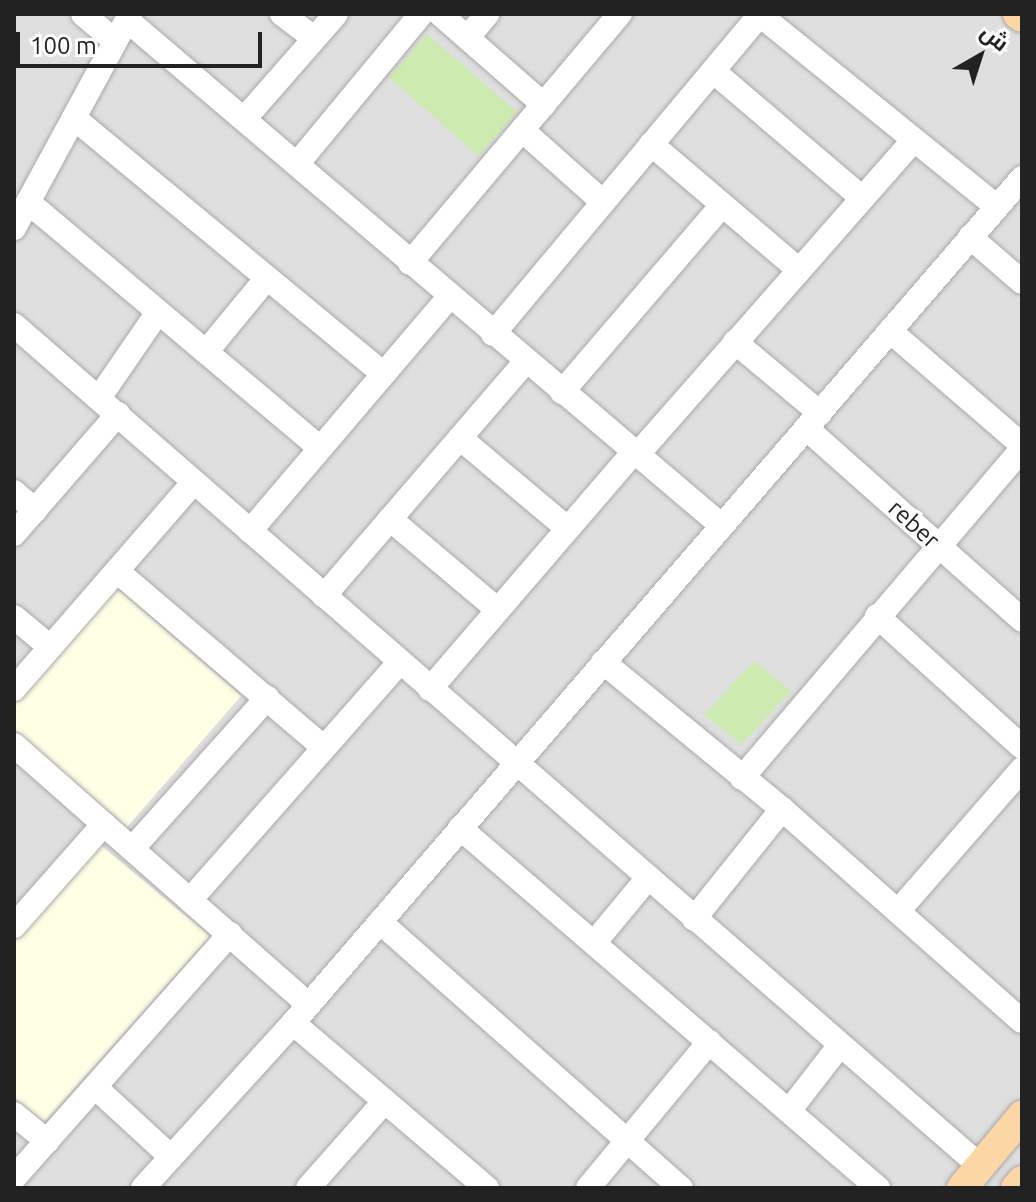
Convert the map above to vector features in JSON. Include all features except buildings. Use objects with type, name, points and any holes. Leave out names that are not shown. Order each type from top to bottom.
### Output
[{"type":"main road","points":[[971,1177],[1022,1116]]},
{"type":"main road","points":[[1016,1188],[1022,1181]]},
{"type":"street","points":[[83,14],[124,25],[245,118],[449,297],[722,526]]},
{"type":"street","points":[[282,14],[314,38]]},
{"type":"street","points":[[245,118],[336,14]]},
{"type":"street","points":[[297,164],[421,14]]},
{"type":"street","points":[[440,14],[544,105]]},
{"type":"street","points":[[468,37],[487,14]]},
{"type":"street","points":[[410,263],[620,14]]},
{"type":"street","points":[[493,334],[760,14],[997,207]]},
{"type":"street","points":[[14,228],[124,25]]},
{"type":"street","points":[[713,71],[862,198]]},
{"type":"street","points":[[74,118],[383,374]]},
{"type":"street","points":[[522,130],[603,202]]},
{"type":"street","points":[[430,689],[567,528],[914,140]]},
{"type":"street","points":[[651,144],[799,270]]},
{"type":"street","points":[[143,1188],[301,1013],[1022,178]]},
{"type":"street","points":[[28,202],[320,448]]},
{"type":"street","points":[[562,392],[722,205]]},
{"type":"street","points":[[970,237],[1022,282]]},
{"type":"street","points":[[206,352],[267,278]]},
{"type":"street","points":[[250,531],[449,297]]},
{"type":"street","points":[[99,398],[158,312]]},
{"type":"street","points":[[14,325],[515,765],[840,1045],[971,1177]]},
{"type":"street","points":[[742,778],[1022,447],[890,331]]},
{"type":"street","name":"reber","points":[[735,342],[938,545],[1022,620]]},
{"type":"street","points":[[324,596],[526,361]]},
{"type":"street","points":[[14,534],[118,414]]},
{"type":"street","points":[[460,438],[567,528]]},
{"type":"street","points":[[14,689],[194,482]]},
{"type":"street","points":[[14,492],[35,510]]},
{"type":"street","points":[[390,519],[498,610]]},
{"type":"street","points":[[117,571],[324,748]]},
{"type":"street","points":[[877,616],[1022,747]]},
{"type":"street","points":[[14,617],[50,647]]},
{"type":"street","points":[[190,900],[400,662]]},
{"type":"street","points":[[603,662],[782,809],[1022,1021]]},
{"type":"street","points":[[132,849],[267,698]]},
{"type":"street","points":[[19,758],[104,824],[230,934],[385,1101],[475,1184]]},
{"type":"street","points":[[899,910],[1022,769]]},
{"type":"street","points":[[694,919],[782,809]]},
{"type":"street","points":[[14,926],[104,824]]},
{"type":"street","points":[[460,828],[878,1188]]},
{"type":"street","points":[[594,943],[647,879]]},
{"type":"street","points":[[380,922],[681,1188]]},
{"type":"street","points":[[14,1178],[230,934]]},
{"type":"street","points":[[588,1188],[709,1042]]},
{"type":"street","points":[[789,1111],[840,1045]]},
{"type":"street","points":[[95,1087],[171,1157]]},
{"type":"street","points":[[308,1188],[385,1101]]},
{"type":"street","points":[[14,1114],[47,1141]]},
{"type":"shaded area","points":[[14,14],[1022,14],[1022,1188],[14,1188]]},
{"type":"shaded area","points":[[115,587],[241,696],[127,827],[14,729],[14,703]]},
{"type":"shaded area","points":[[98,843],[210,936],[44,1122],[14,1097],[14,942]]},
{"type":"green space","points":[[427,34],[517,112],[478,156],[389,77]]},
{"type":"green space","points":[[754,661],[791,691],[742,744],[704,715]]}]
